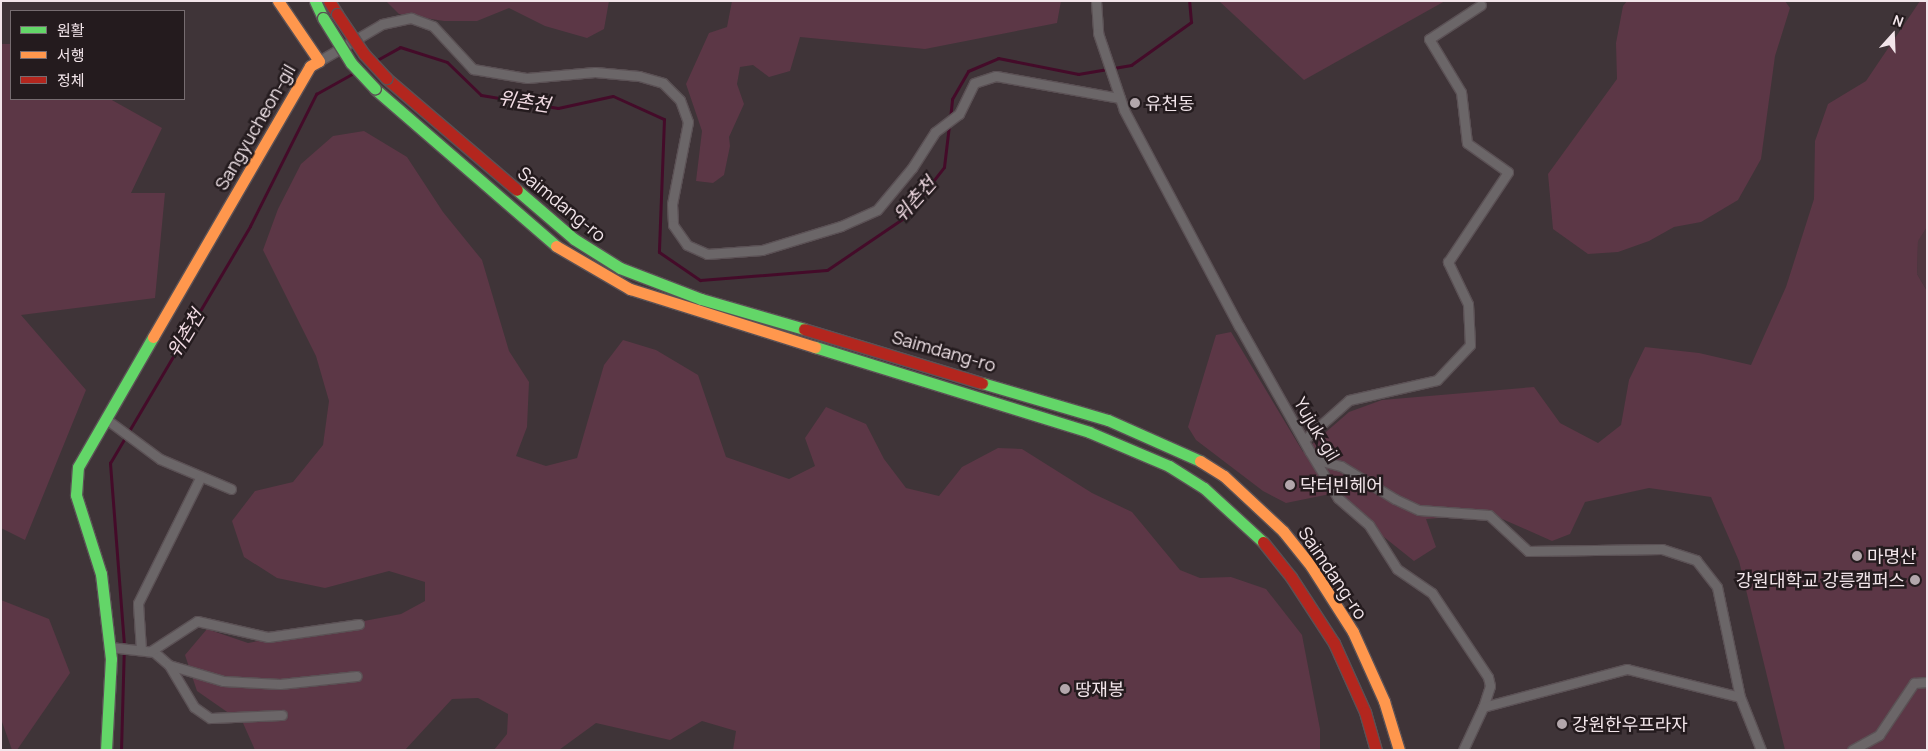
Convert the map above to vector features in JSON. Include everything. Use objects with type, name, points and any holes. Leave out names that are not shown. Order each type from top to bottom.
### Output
[{"type":"main road","points":[[278,1],[318,61]]},
{"type":"main road","name":"Saimdang-ro","points":[[329,1],[364,54],[386,78],[574,239],[620,268],[701,299],[1108,420],[1189,455],[1224,476],[1283,531],[1316,574],[1353,632],[1369,666],[1399,750]]},
{"type":"main road","points":[[303,3],[316,3]]},
{"type":"main road","name":"Saimdang-ro","points":[[316,3],[323,18],[351,63],[375,89],[557,247],[630,289],[1089,432],[1169,466],[1204,488],[1264,543],[1292,577],[1334,643],[1365,712],[1376,750]]},
{"type":"main road","name":"Sangyucheon-gil","points":[[106,750],[113,647],[101,574],[76,495],[78,467],[310,66],[318,61]]},
{"type":"street","name":"Yujuk-gil","points":[[1096,1],[1098,33],[1120,98],[1239,326],[1304,440],[1338,498],[1370,525],[1397,569],[1432,592],[1488,677],[1490,686],[1483,707],[1463,750]]},
{"type":"street","points":[[1304,440],[1349,400],[1436,380],[1470,345],[1468,304],[1448,262],[1508,172],[1467,143],[1460,92],[1429,39],[1481,5]]},
{"type":"street","name":"Sangyucheon-gil","points":[[318,61],[382,24],[410,18],[434,26],[473,69],[528,78],[595,72],[639,76],[663,83],[680,100],[688,122],[672,204],[673,225],[687,245],[707,254],[762,250],[841,226],[877,210],[912,168],[935,132],[959,114],[974,83],[996,76],[1120,98]]},
{"type":"street","points":[[106,419],[160,459],[200,478],[231,489]]},
{"type":"street","points":[[1317,460],[1341,466],[1395,499],[1419,510],[1489,515],[1528,551],[1662,549],[1696,560],[1717,587],[1740,696],[1762,750]]},
{"type":"street","points":[[141,650],[138,603],[200,478]]},
{"type":"street","points":[[151,651],[198,621],[268,637],[359,624]]},
{"type":"street","points":[[113,647],[151,651],[169,665],[194,707],[210,718],[282,715]]},
{"type":"street","points":[[169,665],[223,681],[280,684],[357,676]]},
{"type":"street","points":[[1483,707],[1627,669],[1740,696]]},
{"type":"street","points":[[1852,750],[1878,735],[1914,683],[1927,682]]},
{"type":"shaded area","points":[[386,1],[609,1],[604,29],[587,38],[545,26],[509,8],[477,21],[444,21],[399,14]]},
{"type":"shaded area","points":[[732,1],[1061,1],[1057,23],[925,49],[800,37],[790,71],[769,77],[753,65],[740,67],[737,84],[744,104],[729,137],[730,146],[724,175],[713,183],[696,181],[702,131],[686,84],[709,33],[727,27]]},
{"type":"shaded area","points":[[1219,1],[1445,1],[1304,80]]},
{"type":"shaded area","points":[[1627,1],[1785,1],[1790,8],[1775,56],[1761,159],[1738,200],[1701,222],[1674,227],[1649,241],[1618,252],[1588,254],[1553,229],[1548,174],[1617,79],[1616,43],[1623,6]]},
{"type":"shaded area","points":[[1920,1],[1927,1],[1927,227],[1918,241],[1917,274],[1927,291],[1927,750],[1785,750],[1739,561],[1711,497],[1649,488],[1585,502],[1570,534],[1552,541],[1491,514],[1426,519],[1436,547],[1414,561],[1330,494],[1286,503],[1263,491],[1196,440],[1188,427],[1216,335],[1231,332],[1303,452],[1349,412],[1382,400],[1534,387],[1560,423],[1598,443],[1621,425],[1629,380],[1645,347],[1699,353],[1751,365],[1786,287],[1814,199],[1815,141],[1828,104],[1866,81]]},
{"type":"shaded area","points":[[1,44],[10,44],[10,100],[112,100],[162,128],[131,193],[165,193],[155,298],[21,315],[86,390],[25,540],[1,528]]},
{"type":"shaded area","points":[[364,131],[407,157],[443,212],[482,260],[509,351],[529,382],[527,427],[516,456],[546,466],[577,458],[604,365],[623,340],[656,350],[698,375],[726,457],[789,479],[815,466],[805,438],[826,407],[866,424],[884,459],[906,488],[939,496],[962,467],[998,448],[1022,449],[1092,493],[1132,512],[1180,570],[1200,578],[1231,577],[1266,589],[1302,635],[1320,729],[1320,750],[733,750],[736,731],[702,721],[670,740],[596,723],[559,750],[494,750],[507,734],[508,714],[478,698],[452,699],[405,750],[255,750],[243,723],[197,691],[185,655],[207,629],[248,643],[401,614],[425,601],[425,582],[389,571],[325,588],[277,578],[244,557],[232,521],[255,491],[293,482],[323,445],[329,401],[316,356],[263,250],[278,209],[301,164],[333,136]]},
{"type":"shaded area","points":[[1927,227],[1927,291],[1917,274],[1918,240]]},
{"type":"shaded area","points":[[1,600],[49,619],[70,673],[17,750],[12,750],[1,719]]},
{"type":"waterway","name":"위촌천","points":[[950,119],[952,99],[968,71],[998,58],[1078,74],[1131,65],[1191,22],[1189,1]]},
{"type":"waterway","name":"위촌천","points":[[377,60],[400,47],[447,62],[481,95],[558,108],[613,96],[664,119],[659,252],[700,280],[827,270],[905,217],[944,167],[949,125]]},
{"type":"waterway","name":"위촌천","points":[[121,750],[124,645],[110,463],[250,226],[316,94],[352,74]]},
{"type":"traffic: fast","points":[[315,1],[323,18]]},
{"type":"traffic: fast","points":[[323,18],[351,63],[375,89]]},
{"type":"traffic: fast","points":[[375,89],[556,246]]},
{"type":"traffic: fast","points":[[517,190],[574,239],[620,268],[701,299],[804,329]]},
{"type":"traffic: fast","points":[[106,750],[111,659],[101,574],[76,495],[78,467],[153,337]]},
{"type":"traffic: fast","points":[[815,347],[1089,432],[1169,466],[1204,488],[1263,542]]},
{"type":"traffic: fast","points":[[982,383],[1108,420],[1200,461]]},
{"type":"traffic: slow","points":[[153,337],[310,66],[319,61],[278,1]]},
{"type":"traffic: slow","points":[[556,246],[630,289],[815,347]]},
{"type":"traffic: slow","points":[[1200,461],[1224,476],[1283,531],[1311,566],[1353,632],[1384,701],[1399,750]]},
{"type":"traffic: jam","points":[[329,1],[337,14]]},
{"type":"traffic: jam","points":[[337,14],[364,54],[386,78]]},
{"type":"traffic: jam","points":[[386,78],[517,190]]},
{"type":"traffic: jam","points":[[804,329],[982,383]]},
{"type":"traffic: jam","points":[[1263,542],[1291,577],[1334,643],[1365,712],[1376,750]]},
{"type":"place","name":"유천동","points":[[1135,103]]},
{"type":"place","name":"닥터빈헤어","points":[[1290,485]]},
{"type":"place","name":"마명산","points":[[1857,556]]},
{"type":"place","name":"강원대학교 강릉캠퍼스","points":[[1915,580]]},
{"type":"place","name":"땅재봉","points":[[1065,689]]},
{"type":"place","name":"강원한우프라자","points":[[1562,724]]}]
